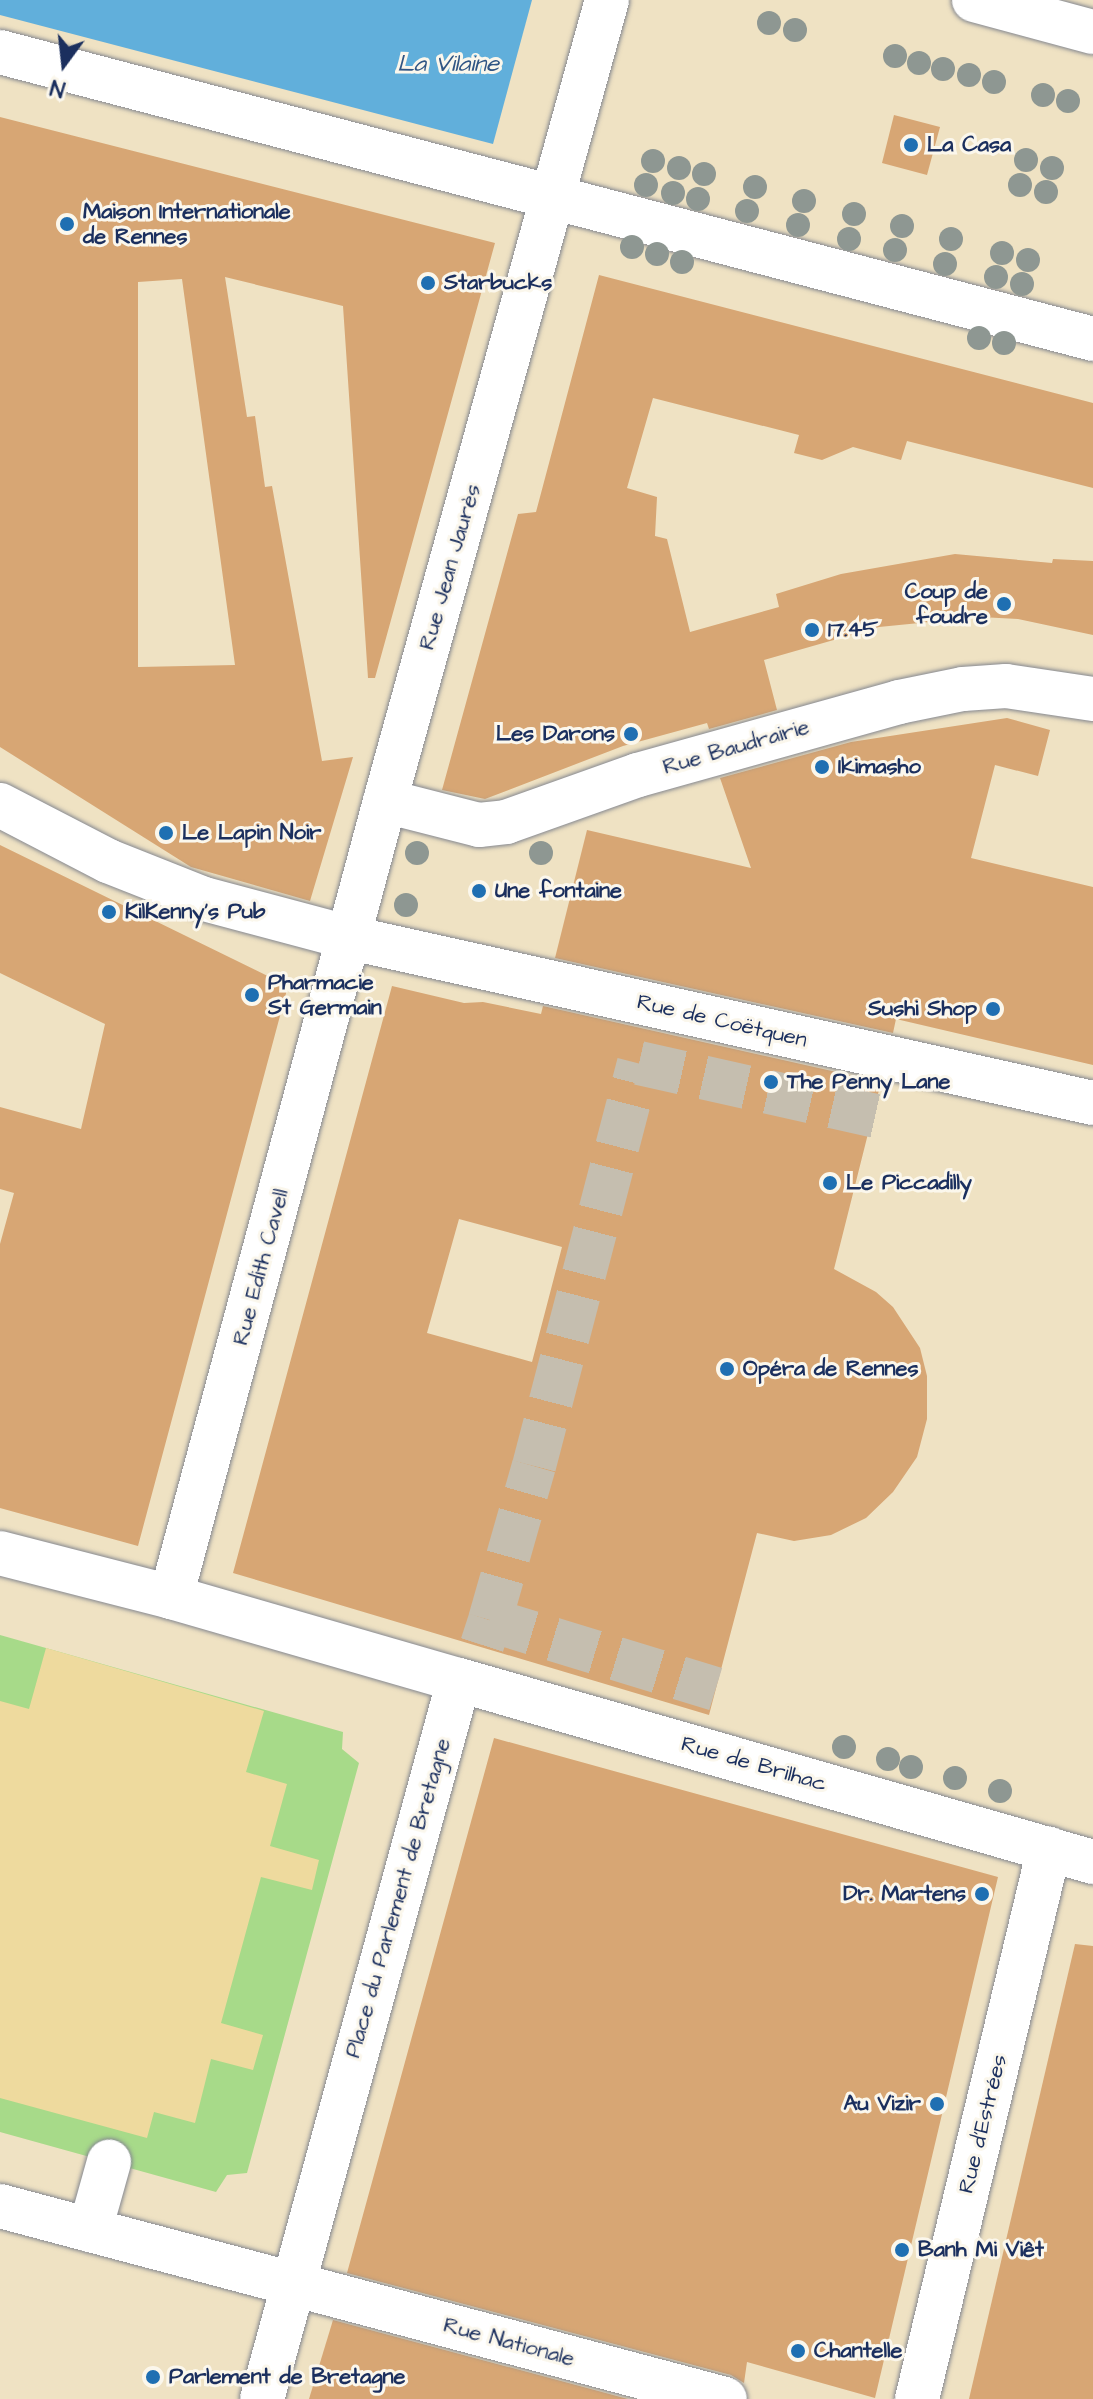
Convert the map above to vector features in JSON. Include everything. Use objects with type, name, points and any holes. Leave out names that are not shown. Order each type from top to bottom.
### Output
[{"type":"street","name":"Rue Jean Jaurès","points":[[351,938],[385,801],[607,0]]},
{"type":"street","points":[[974,0],[1093,32]]},
{"type":"street","points":[[0,52],[1093,339]]},
{"type":"street","name":"Rue Baudrairie","points":[[385,801],[479,825],[506,822],[638,775],[899,702],[963,689],[1006,686],[1093,699]]},
{"type":"street","name":"Rue de Coëtquen","points":[[0,805],[108,861],[204,899],[351,938],[1093,1103]]},
{"type":"street","name":"Rue Edith Cavell","points":[[171,1597],[351,938]]},
{"type":"street","points":[[0,1553],[171,1597],[459,1680]]},
{"type":"street","name":"Rue de Brilhac","points":[[459,1680],[1093,1862]]},
{"type":"street","name":"Place du Parlement de Bretagne","points":[[262,2399],[459,1680]]},
{"type":"street","name":"Rue d'Estrées","points":[[917,2399],[1049,1849]]},
{"type":"street","points":[[90,2230],[109,2162]]},
{"type":"street","points":[[0,2206],[292,2284]]},
{"type":"street","name":"Rue Nationale","points":[[292,2284],[725,2399]]},
{"type":"green space","points":[[0,1635],[343,1732],[342,1749],[359,1763],[247,2173],[227,2175],[216,2192],[0,2132]]},
{"type":"sand","points":[[46,1648],[264,1711],[246,1772],[287,1784],[270,1846],[319,1860],[312,1890],[261,1877],[221,2023],[263,2035],[253,2070],[211,2059],[195,2123],[154,2112],[147,2138],[0,2098],[0,1701],[29,1709]]},
{"type":"water","name":"La Vilaine","points":[[0,0],[532,0],[493,144],[0,15]]},
{"type":"building","name":"La Casa","points":[[894,115],[940,127],[927,175],[882,163]]},
{"type":"building","points":[[0,117],[495,243],[375,678],[368,678],[343,306],[225,277],[247,417],[255,416],[265,487],[272,486],[322,761],[353,757],[310,901],[191,867],[0,747]],"holes":[[[182,279],[235,665],[138,667],[138,282]]]},
{"type":"building","points":[[599,275],[1093,403],[1093,488],[907,441],[901,460],[853,447],[822,460],[794,453],[799,435],[653,398],[627,488],[657,497],[655,536],[667,539],[690,632],[779,607],[776,594],[841,574],[955,554],[1052,563],[1053,559],[1093,561],[1093,635],[1018,619],[980,617],[879,627],[764,660],[777,710],[709,729],[707,723],[623,746],[485,799],[442,790],[518,514],[536,512]]},
{"type":"building","points":[[1007,718],[1050,730],[1038,776],[995,765],[971,858],[1093,887],[1093,1065],[896,1019],[893,1033],[555,958],[587,830],[751,868],[720,778],[851,742]]},
{"type":"building","points":[[0,845],[288,986],[138,1546],[0,1508],[0,1244],[14,1193],[0,1189],[0,1107],[81,1129],[105,1024],[0,973]]},
{"type":"building","points":[[392,986],[464,1003],[483,1002],[541,1014],[543,1006],[881,1082],[834,1269],[876,1292],[893,1307],[920,1348],[927,1376],[927,1419],[917,1457],[893,1492],[866,1518],[831,1535],[794,1541],[757,1533],[709,1715],[233,1573]],"holes":[[[459,1219],[562,1247],[532,1362],[427,1333]]]},
{"type":"building","points":[[494,1738],[998,1877],[875,2398],[747,2362],[744,2383],[731,2375],[347,2273]]},
{"type":"building","points":[[1075,1944],[1093,1946],[1093,2399],[969,2399]]},
{"type":"building","points":[[333,2320],[628,2399],[309,2399]]},
{"type":"tunnel","points":[[490,1620],[534,1466],[639,1063],[877,1116]]},
{"type":"tunnel","points":[[482,1645],[490,1620],[716,1689]]},
{"type":"place","name":"La Casa","points":[[911,145]]},
{"type":"place","name":"Maison Internationale de Rennes","points":[[67,224]]},
{"type":"place","name":"Starbucks","points":[[428,283]]},
{"type":"place","name":"Coup de foudre","points":[[1004,604]]},
{"type":"place","name":"17.45","points":[[812,630]]},
{"type":"place","name":"Les Darons","points":[[631,734]]},
{"type":"place","name":"Ikimasho","points":[[822,767]]},
{"type":"place","name":"Le Lapin Noir","points":[[166,833]]},
{"type":"place","name":"Une fontaine","points":[[479,891]]},
{"type":"place","name":"KilKenny's Pub","points":[[109,912]]},
{"type":"place","name":"Pharmacie St Germain","points":[[252,995]]},
{"type":"place","name":"Sushi Shop","points":[[993,1009]]},
{"type":"place","name":"The Penny Lane","points":[[771,1082]]},
{"type":"place","name":"Le Piccadilly","points":[[830,1183]]},
{"type":"place","name":"Opéra de Rennes","points":[[727,1369]]},
{"type":"place","name":"Dr. Martens","points":[[982,1894]]},
{"type":"place","name":"Au Vizir","points":[[937,2104]]},
{"type":"place","name":"Banh Mi Viêt","points":[[902,2250]]},
{"type":"place","name":"Chantelle","points":[[798,2351]]},
{"type":"place","name":"Parlement de Bretagne","points":[[153,2377]]}]
